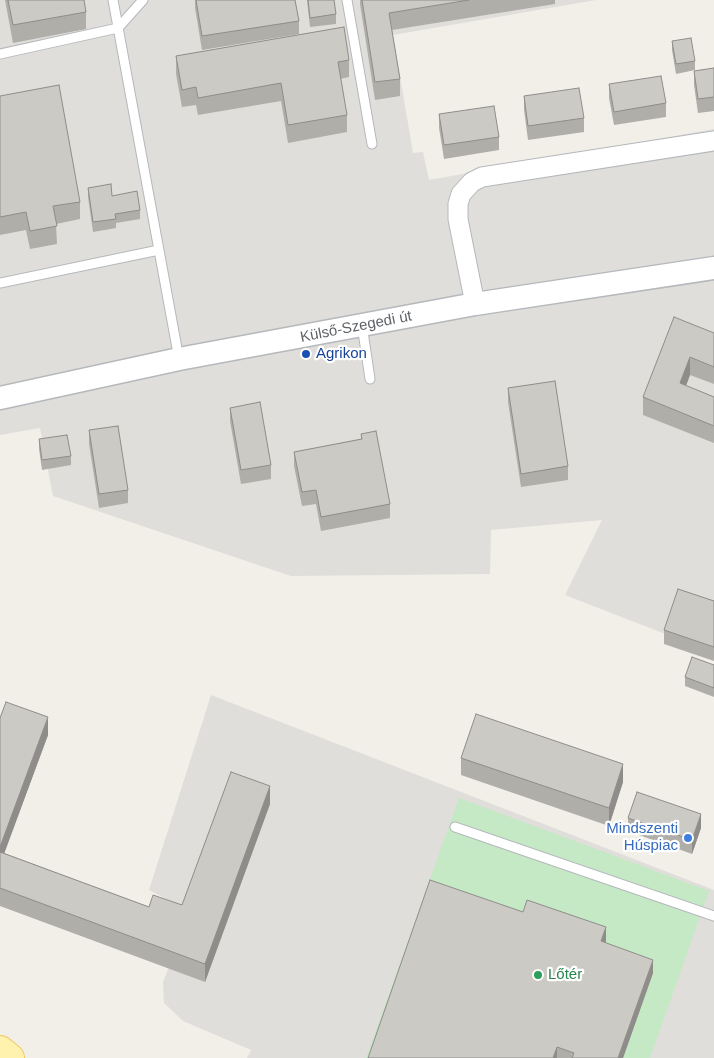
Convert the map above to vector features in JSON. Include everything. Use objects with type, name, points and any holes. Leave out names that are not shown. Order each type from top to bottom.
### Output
[{"type":"main road","points":[[0,1050],[10,1058]]},
{"type":"street","points":[[475,304],[458,219],[458,204],[461,194],[472,182],[482,178],[714,142]]},
{"type":"street","name":"Külső-Szegedi út","points":[[0,398],[179,360],[475,304],[714,268]]},
{"type":"lane","points":[[113,0],[179,360]]},
{"type":"lane","points":[[0,54],[118,28],[143,0]]},
{"type":"lane","points":[[347,0],[372,144]]},
{"type":"lane","points":[[0,283],[159,250]]},
{"type":"lane","points":[[362,326],[370,379]]},
{"type":"lane","points":[[456,827],[714,916]]},
{"type":"shaded area","points":[[0,0],[596,0],[393,35],[413,153],[423,152],[429,180],[714,129],[714,653],[565,595],[602,520],[491,530],[490,574],[291,576],[53,496],[40,428],[0,435]]},
{"type":"shaded area","points":[[211,695],[714,890],[714,1058],[247,1058],[251,1050],[183,1021],[164,1003],[163,982],[191,912],[149,890]]},
{"type":"green space","name":"Lőtér","points":[[459,798],[709,891],[650,1058],[366,1058]]},
{"type":"building","points":[[8,0],[84,0],[86,12],[13,25]]},
{"type":"building","points":[[196,0],[295,0],[299,21],[202,36]]},
{"type":"building","points":[[308,0],[334,0],[336,14],[310,18]]},
{"type":"building","points":[[362,0],[469,0],[389,13],[400,79],[375,82]]},
{"type":"building","points":[[344,27],[349,60],[338,62],[347,115],[288,125],[281,83],[198,98],[196,87],[182,90],[176,56]]},
{"type":"building","points":[[691,38],[695,61],[676,64],[672,41]]},
{"type":"building","points":[[714,68],[714,97],[698,99],[694,71]]},
{"type":"building","points":[[661,76],[666,103],[614,112],[609,84]]},
{"type":"building","points":[[59,85],[80,202],[53,206],[57,226],[30,231],[26,212],[0,217],[0,96]]},
{"type":"building","points":[[579,88],[584,118],[528,126],[524,96]]},
{"type":"building","points":[[494,106],[499,137],[444,145],[439,114]]},
{"type":"building","points":[[111,184],[112,196],[137,191],[140,210],[115,214],[116,219],[93,222],[88,188]]},
{"type":"building","points":[[674,317],[714,333],[714,367],[690,357],[680,383],[714,397],[714,426],[643,397]]},
{"type":"building","points":[[555,381],[568,466],[521,474],[508,388]]},
{"type":"building","points":[[260,402],[271,465],[241,470],[230,408]]},
{"type":"building","points":[[118,426],[128,490],[99,494],[89,430]]},
{"type":"building","points":[[376,431],[390,504],[321,517],[316,490],[302,492],[294,452],[362,439],[361,434]]},
{"type":"building","points":[[67,435],[71,456],[42,460],[39,439]]},
{"type":"building","points":[[678,589],[714,601],[714,647],[664,630]]},
{"type":"building","points":[[692,657],[714,665],[714,688],[685,677]]},
{"type":"building","points":[[6,702],[48,717],[0,847],[0,718]]},
{"type":"building","points":[[476,714],[623,764],[609,808],[461,758]]},
{"type":"building","points":[[231,772],[270,786],[205,964],[0,888],[0,852],[149,907],[153,895],[182,905]]},
{"type":"building","points":[[637,792],[701,814],[692,840],[628,818]]},
{"type":"building","points":[[430,880],[523,912],[527,900],[606,927],[601,941],[653,960],[618,1058],[572,1058],[574,1053],[557,1047],[553,1058],[368,1058]]},
{"type":"place","name":"Agrikon","points":[[306,354]]},
{"type":"place","name":"Mindszenti Húspiac","points":[[688,838]]},
{"type":"place","name":"Lőtér","points":[[538,975]]}]
